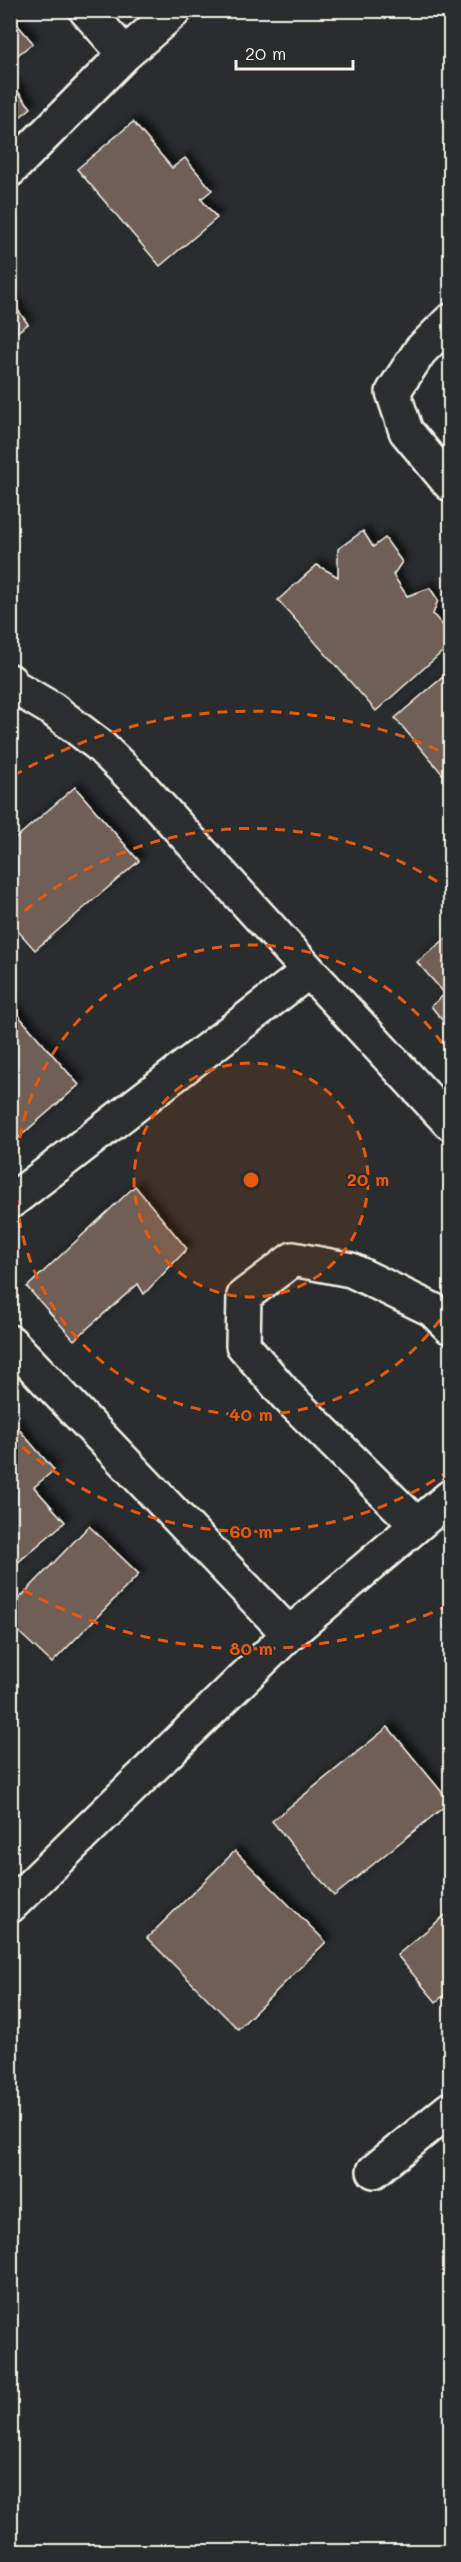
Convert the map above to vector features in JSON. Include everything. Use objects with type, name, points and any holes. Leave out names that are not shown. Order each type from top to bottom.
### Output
[{"type":"street","points":[[86,10],[125,54]]},
{"type":"street","points":[[10,170],[125,54],[175,10]]},
{"type":"street","points":[[450,321],[420,351],[393,392],[406,431],[450,484]]},
{"type":"street","points":[[11,685],[51,709],[99,745],[450,1123]]},
{"type":"street","points":[[10,1202],[309,971]]},
{"type":"street","points":[[417,1525],[286,1395],[243,1345],[244,1296],[293,1259],[351,1270],[433,1310],[450,1327]]},
{"type":"street","points":[[10,1342],[289,1634]]},
{"type":"street","points":[[10,1906],[289,1634],[450,1497]]},
{"type":"street","points":[[374,2171],[450,2109]]},
{"type":"building","points":[[10,16],[33,43],[10,61]]},
{"type":"building","points":[[10,82],[31,108],[10,125]]},
{"type":"building","points":[[133,122],[172,168],[185,158],[212,190],[201,199],[217,218],[160,266],[77,169]]},
{"type":"building","points":[[10,299],[28,324],[10,337]]},
{"type":"building","points":[[363,531],[373,547],[385,538],[402,562],[393,575],[407,596],[430,588],[438,600],[433,614],[450,634],[450,645],[376,711],[278,600],[317,565],[338,577],[338,549]]},
{"type":"building","points":[[450,671],[450,783],[395,718]]},
{"type":"building","points":[[75,787],[139,861],[35,950],[10,922],[10,843]]},
{"type":"building","points":[[450,935],[450,1030],[431,1006],[445,994],[417,962]]},
{"type":"building","points":[[10,1006],[79,1085],[10,1145]]},
{"type":"building","points":[[135,1186],[187,1249],[144,1294],[138,1284],[74,1340],[27,1287]]},
{"type":"building","points":[[10,1419],[54,1470],[34,1487],[65,1522],[10,1569]]},
{"type":"building","points":[[89,1526],[139,1574],[52,1663],[10,1624],[10,1608]]},
{"type":"building","points":[[450,1703],[450,1717],[443,1709]]},
{"type":"building","points":[[388,1727],[450,1802],[334,1896],[272,1821]]},
{"type":"building","points":[[235,1851],[326,1942],[238,2029],[147,1938]]},
{"type":"building","points":[[450,1911],[450,1990],[436,2002],[397,1955]]}]
